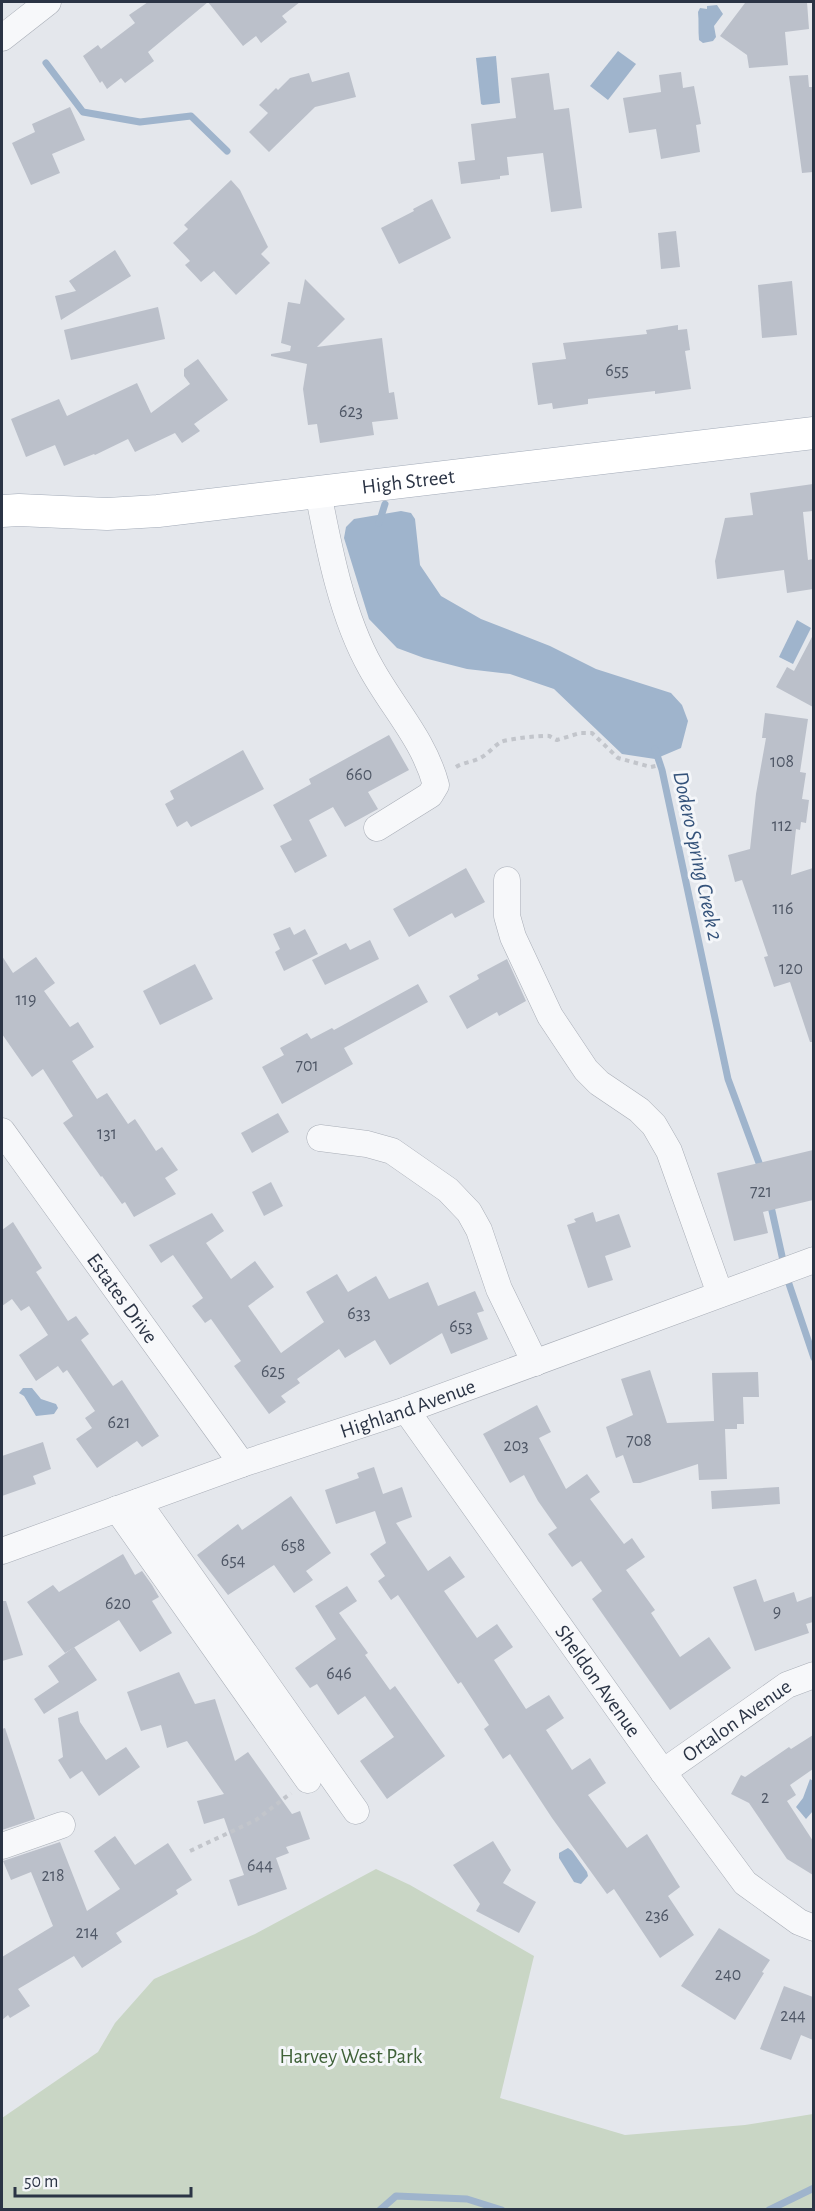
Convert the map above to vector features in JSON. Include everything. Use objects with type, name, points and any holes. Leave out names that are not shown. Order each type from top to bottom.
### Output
[{"type":"main road","name":"High Street","points":[[2,511],[107,514],[158,511],[813,433]]},
{"type":"street","points":[[2,38],[48,2]]},
{"type":"street","points":[[318,492],[331,557],[355,635],[370,668],[417,738],[431,767],[436,785],[430,795],[377,828]]},
{"type":"street","points":[[507,880],[507,916],[513,937],[550,1016],[586,1070],[598,1083],[639,1110],[659,1134],[669,1151],[720,1294]]},
{"type":"street","name":"Estates Drive","points":[[2,1131],[242,1464]]},
{"type":"street","points":[[320,1138],[367,1144],[392,1151],[448,1190],[469,1212],[479,1230],[499,1289],[535,1363]]},
{"type":"street","name":"Highland Avenue","points":[[2,1551],[242,1464],[406,1410],[813,1260]]},
{"type":"street","name":"Sheldon Avenue","points":[[406,1410],[663,1772],[745,1883],[799,1922],[813,1928]]},
{"type":"street","points":[[128,1506],[308,1780]]},
{"type":"street","points":[[128,1506],[356,1811]]},
{"type":"street","name":"Ortalon Avenue","points":[[663,1772],[787,1685],[813,1675]]},
{"type":"street","points":[[2,1846],[62,1825]]},
{"type":"path","points":[[431,767],[452,769],[484,756],[500,742],[515,738],[547,736],[557,740],[585,732],[592,733],[618,758],[651,767],[660,765]]},
{"type":"path","points":[[190,1851],[256,1820],[308,1780]]},
{"type":"green space","name":"Harvey West Park","points":[[376,1869],[410,1885],[534,1956],[500,2098],[625,2135],[745,2125],[813,2114],[813,2209],[2,2209],[2,2118],[98,2052],[115,2023],[154,1979],[255,1934]]},
{"type":"water","points":[[717,5],[723,14],[714,26],[716,37],[713,41],[703,43],[699,40],[698,12],[700,8],[707,9],[707,6]]},
{"type":"water","points":[[618,51],[636,64],[608,100],[590,86]]},
{"type":"water","points":[[496,56],[500,103],[483,105],[481,104],[476,58]]},
{"type":"water","points":[[401,511],[411,513],[415,519],[420,565],[441,596],[481,619],[550,646],[596,669],[671,693],[682,705],[688,721],[681,748],[655,759],[622,754],[554,689],[510,674],[467,669],[424,658],[397,648],[369,619],[344,538],[346,527],[354,519]]},
{"type":"water","points":[[797,620],[811,628],[793,664],[779,657]]},
{"type":"water","points":[[23,1388],[32,1388],[41,1399],[56,1404],[58,1408],[54,1414],[36,1416],[24,1396],[19,1393]]},
{"type":"water","points":[[810,1779],[813,1781],[813,1811],[806,1819],[796,1807],[803,1798]]},
{"type":"water","points":[[568,1848],[587,1872],[588,1876],[581,1884],[574,1882],[559,1858],[559,1853]]},
{"type":"building","points":[[148,2],[208,2],[148,52],[154,61],[125,83],[121,78],[107,89],[102,81],[100,83],[83,56],[98,45],[101,49],[135,23],[129,15]]},
{"type":"building","points":[[208,2],[300,2],[282,16],[287,22],[261,43],[256,36],[243,46]]},
{"type":"building","points":[[807,2],[809,29],[785,32],[788,65],[749,68],[747,55],[720,36],[745,3]]},
{"type":"building","points":[[349,72],[356,97],[315,107],[269,152],[249,132],[268,113],[259,105],[290,78],[309,73],[312,82]]},
{"type":"building","points":[[681,72],[683,88],[694,86],[701,124],[696,125],[700,152],[661,159],[656,129],[629,133],[623,98],[661,92],[659,75]]},
{"type":"building","points":[[549,73],[554,110],[569,108],[582,208],[551,212],[543,153],[507,157],[509,175],[500,176],[500,179],[461,184],[458,162],[475,160],[471,124],[516,118],[511,78]]},
{"type":"building","points":[[808,75],[809,87],[813,87],[813,172],[802,173],[789,76]]},
{"type":"building","points":[[70,107],[85,140],[52,154],[60,173],[31,185],[12,143],[35,132],[32,124]]},
{"type":"building","points":[[231,180],[240,190],[268,247],[261,254],[270,263],[236,295],[214,271],[201,282],[185,265],[190,261],[173,243],[188,229],[184,225]]},
{"type":"building","points":[[432,199],[451,238],[399,264],[381,228]]},
{"type":"building","points":[[676,231],[680,267],[661,269],[658,233]]},
{"type":"building","points":[[115,250],[131,276],[61,320],[55,296],[76,291],[69,281]]},
{"type":"building","points":[[305,279],[345,319],[317,347],[382,338],[389,393],[394,392],[398,419],[372,422],[374,435],[320,443],[317,424],[308,425],[303,389],[307,364],[271,356],[271,354],[290,351],[291,346],[281,343],[288,302],[300,304]]},
{"type":"building","points":[[792,281],[797,335],[762,338],[758,285]]},
{"type":"building","points":[[158,307],[165,339],[71,360],[64,330]]},
{"type":"building","points":[[678,325],[678,330],[687,329],[690,350],[685,351],[691,389],[588,399],[588,404],[553,409],[552,403],[538,405],[532,363],[566,359],[563,343],[647,334],[646,330]]},
{"type":"building","points":[[198,359],[228,400],[194,424],[200,431],[182,443],[175,433],[135,452],[128,439],[95,455],[64,466],[55,445],[26,457],[11,419],[59,399],[67,416],[137,383],[151,413],[190,384],[184,376],[184,369]]},
{"type":"building","points":[[813,484],[813,511],[803,512],[808,560],[813,559],[813,589],[787,593],[784,570],[717,579],[715,561],[725,518],[753,515],[750,493]]},
{"type":"building","points":[[813,635],[813,707],[776,687],[787,667],[794,671]]},
{"type":"building","points":[[765,713],[808,719],[800,772],[806,773],[802,799],[809,800],[806,823],[801,822],[800,830],[796,829],[791,875],[813,868],[813,1042],[810,1042],[790,982],[774,987],[764,957],[768,956],[742,880],[735,882],[728,855],[750,849],[756,794],[766,738],[762,738]]},
{"type":"building","points":[[389,735],[409,770],[368,792],[378,809],[345,827],[333,807],[309,820],[327,856],[295,873],[280,846],[292,840],[273,805],[311,784],[309,779]]},
{"type":"building","points":[[243,750],[264,789],[191,827],[187,821],[177,827],[165,804],[174,799],[170,791]]},
{"type":"building","points":[[466,868],[485,902],[455,918],[452,913],[409,937],[393,909]]},
{"type":"building","points":[[290,927],[294,935],[305,929],[318,954],[284,971],[275,952],[280,949],[273,934]]},
{"type":"building","points":[[370,940],[379,959],[325,985],[312,960],[346,943],[350,950]]},
{"type":"building","points":[[2,956],[13,973],[36,957],[55,983],[44,991],[70,1027],[78,1022],[94,1047],[72,1061],[97,1099],[107,1093],[128,1124],[135,1119],[156,1151],[162,1147],[178,1170],[165,1178],[176,1194],[134,1217],[125,1202],[122,1204],[101,1177],[63,1123],[73,1116],[43,1069],[32,1077],[2,1034]]},
{"type":"building","points":[[507,959],[526,1001],[499,1016],[497,1012],[467,1029],[449,996],[479,979],[477,975]]},
{"type":"building","points":[[195,964],[213,999],[160,1025],[143,991]]},
{"type":"building","points":[[418,984],[428,1002],[344,1048],[353,1064],[282,1104],[262,1067],[284,1055],[280,1048],[307,1033],[311,1039],[332,1028],[334,1030]]},
{"type":"building","points":[[278,1113],[289,1132],[252,1153],[241,1133]]},
{"type":"building","points":[[813,1150],[813,1200],[763,1212],[768,1233],[734,1241],[717,1173]]},
{"type":"building","points":[[271,1182],[283,1206],[264,1216],[252,1192]]},
{"type":"building","points":[[593,1212],[596,1222],[619,1214],[631,1247],[605,1256],[613,1280],[588,1288],[567,1225],[576,1222],[574,1219]]},
{"type":"building","points":[[212,1213],[224,1231],[206,1243],[231,1279],[255,1261],[274,1287],[248,1306],[281,1353],[324,1322],[306,1292],[337,1274],[348,1292],[376,1276],[389,1299],[428,1282],[438,1306],[475,1291],[484,1311],[477,1313],[488,1339],[451,1354],[442,1333],[390,1365],[375,1340],[345,1358],[339,1349],[297,1379],[300,1383],[281,1396],[286,1402],[269,1414],[234,1366],[241,1361],[211,1319],[205,1323],[192,1306],[203,1298],[173,1255],[161,1263],[149,1245]]},
{"type":"building","points":[[13,1222],[42,1268],[36,1272],[68,1321],[76,1316],[89,1334],[81,1340],[113,1386],[122,1380],[159,1436],[142,1447],[137,1441],[97,1468],[76,1439],[92,1428],[85,1418],[95,1411],[67,1370],[63,1373],[58,1366],[36,1381],[19,1355],[48,1335],[29,1306],[21,1311],[12,1299],[2,1306],[2,1230]]},
{"type":"building","points":[[650,1370],[667,1423],[714,1421],[712,1373],[758,1372],[759,1397],[743,1397],[744,1424],[737,1424],[737,1429],[725,1429],[727,1479],[699,1480],[698,1464],[640,1483],[633,1483],[623,1455],[616,1458],[606,1427],[633,1415],[621,1379]]},
{"type":"building","points":[[537,1405],[551,1432],[539,1438],[566,1489],[587,1474],[600,1492],[590,1499],[624,1544],[632,1538],[645,1557],[626,1570],[655,1610],[651,1613],[680,1657],[709,1637],[731,1668],[670,1710],[592,1599],[602,1591],[581,1561],[572,1567],[548,1534],[557,1528],[538,1501],[524,1475],[510,1483],[483,1434]]},
{"type":"building","points":[[43,1442],[51,1469],[33,1476],[36,1484],[2,1496],[2,1456]]},
{"type":"building","points":[[374,1467],[383,1494],[402,1487],[412,1517],[396,1523],[428,1571],[450,1556],[465,1577],[444,1591],[477,1638],[497,1624],[513,1647],[494,1660],[526,1709],[549,1695],[564,1718],[546,1730],[572,1770],[590,1758],[606,1783],[588,1795],[627,1848],[647,1834],[680,1887],[668,1896],[694,1935],[660,1958],[614,1889],[607,1894],[552,1818],[510,1754],[503,1759],[484,1729],[489,1725],[461,1682],[458,1684],[398,1595],[391,1600],[378,1581],[385,1576],[370,1554],[386,1543],[375,1511],[336,1524],[325,1490],[359,1478],[357,1473]]},
{"type":"building","points":[[779,1487],[780,1504],[712,1509],[711,1491]]},
{"type":"building","points":[[291,1496],[331,1553],[306,1571],[313,1580],[294,1593],[274,1565],[228,1595],[197,1555],[238,1524],[242,1530]]},
{"type":"building","points":[[123,1554],[135,1575],[142,1571],[152,1585],[159,1597],[152,1601],[172,1633],[140,1652],[119,1620],[65,1653],[27,1602],[53,1585],[59,1592]]},
{"type":"building","points":[[756,1579],[764,1602],[794,1592],[797,1602],[813,1596],[813,1622],[806,1624],[809,1633],[755,1651],[733,1587]]},
{"type":"building","points":[[347,1586],[357,1601],[339,1613],[368,1653],[365,1655],[390,1690],[395,1686],[445,1756],[387,1799],[360,1761],[394,1737],[365,1696],[338,1715],[317,1684],[310,1688],[295,1668],[336,1639],[315,1606]]},
{"type":"building","points":[[2,1601],[6,1601],[23,1655],[2,1661]]},
{"type":"building","points":[[74,1647],[97,1680],[44,1714],[34,1699],[59,1682],[48,1666]]},
{"type":"building","points":[[179,1672],[195,1704],[215,1699],[235,1761],[248,1752],[292,1814],[300,1811],[310,1839],[286,1847],[289,1853],[276,1858],[287,1889],[238,1906],[229,1880],[244,1875],[224,1818],[204,1824],[197,1801],[224,1794],[187,1741],[167,1748],[161,1725],[141,1731],[127,1692]]},
{"type":"building","points":[[78,1711],[80,1722],[106,1760],[126,1747],[140,1767],[99,1796],[82,1771],[70,1779],[58,1760],[63,1757],[58,1718]]},
{"type":"building","points":[[5,1728],[35,1819],[2,1830],[2,1729]]},
{"type":"building","points":[[813,1735],[813,1769],[790,1785],[796,1795],[787,1801],[813,1841],[813,1875],[787,1859],[749,1803],[731,1794],[741,1775],[745,1777],[789,1747],[791,1749]]},
{"type":"building","points":[[115,1836],[135,1865],[168,1843],[192,1880],[176,1890],[178,1894],[116,1933],[122,1942],[82,1968],[74,1956],[18,1989],[30,2006],[2,2020],[2,1957],[53,1926],[31,1872],[11,1880],[3,1861],[60,1842],[87,1911],[120,1889],[94,1851]]},
{"type":"building","points":[[493,1841],[511,1870],[503,1883],[536,1902],[519,1933],[476,1911],[480,1904],[453,1865]]},
{"type":"building","points":[[719,1928],[770,1960],[735,2020],[681,1986]]},
{"type":"building","points":[[784,1986],[813,1997],[813,2040],[801,2035],[791,2060],[760,2049]]},
{"type":"waterway","points":[[46,63],[83,112],[140,122],[191,116],[227,151]]},
{"type":"waterway","name":"Dodero Spring Creek 2","points":[[379,523],[385,504]]},
{"type":"waterway","name":"Dodero Spring Creek 2","points":[[655,749],[662,770],[728,1079],[762,1171]]},
{"type":"waterway","name":"Dodero Spring Creek 2","points":[[770,1202],[784,1265]]},
{"type":"waterway","name":"Dodero Spring Creek 2","points":[[786,1275],[814,1358]]},
{"type":"waterway","points":[[769,2210],[814,2188]]},
{"type":"waterway","points":[[380,2210],[396,2196],[467,2199],[502,2210]]}]
